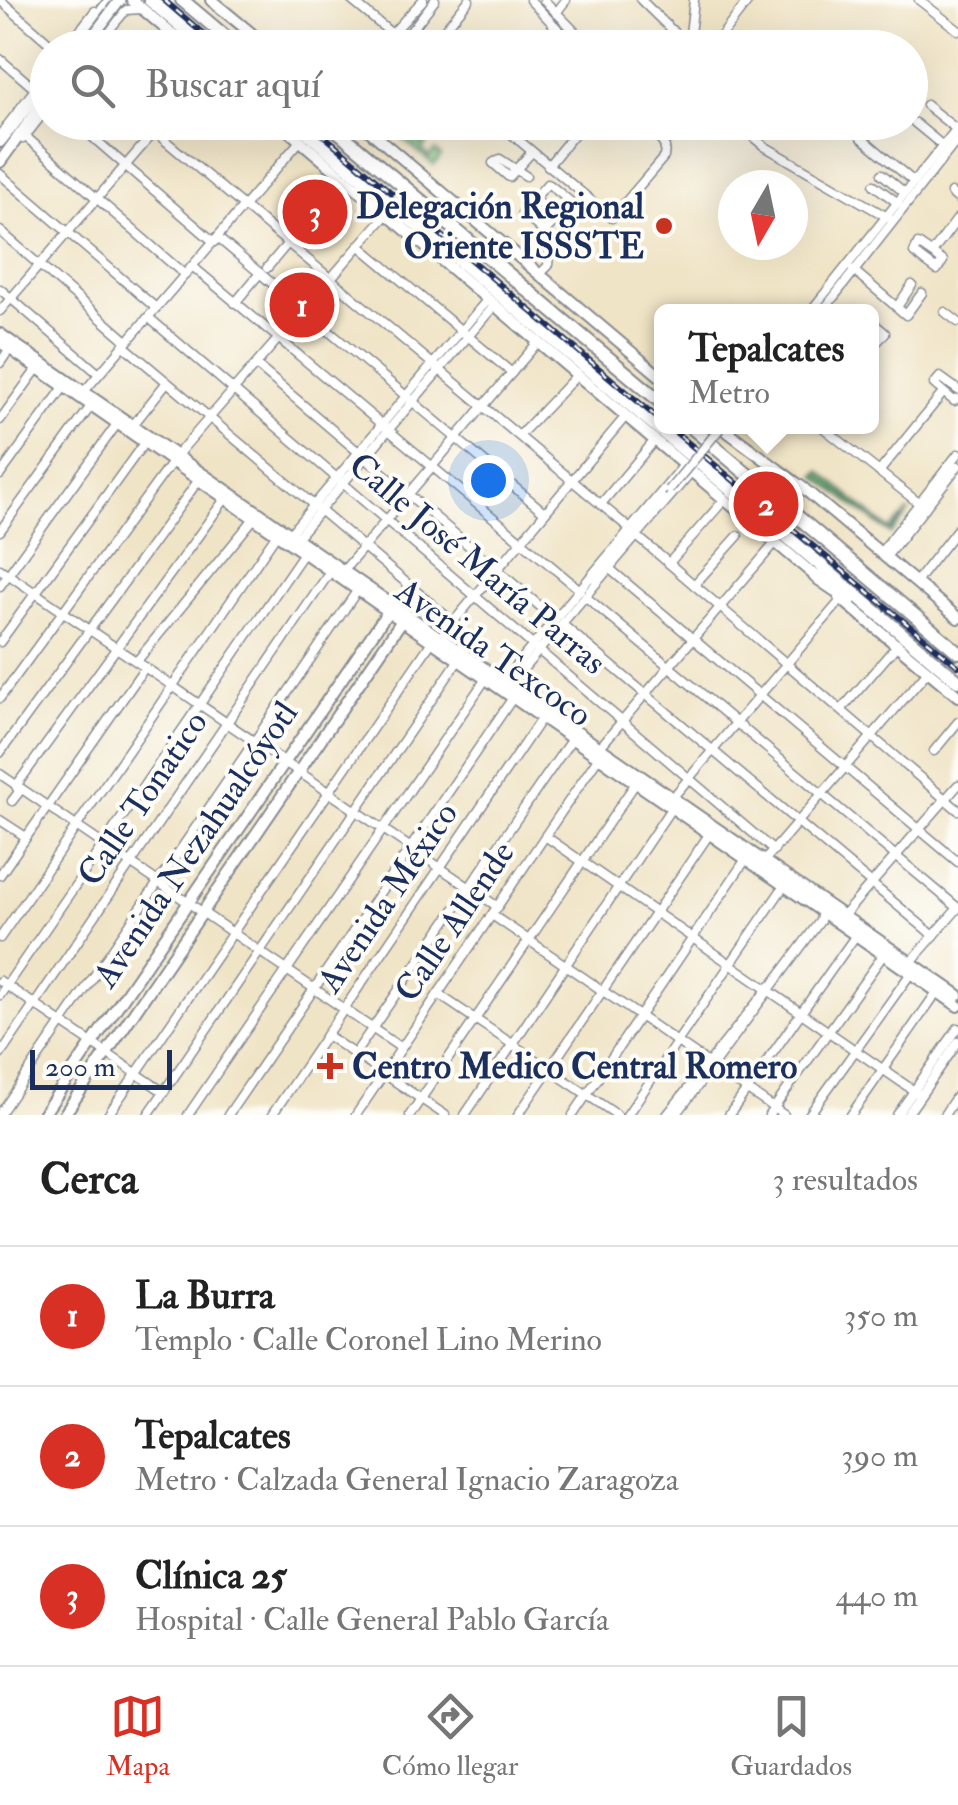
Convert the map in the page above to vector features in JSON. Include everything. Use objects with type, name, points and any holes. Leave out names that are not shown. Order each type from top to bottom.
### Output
[{"type":"highway","points":[[182,0],[218,30]]},
{"type":"highway","points":[[148,6],[181,30]]},
{"type":"highway","points":[[307,140],[654,426]]},
{"type":"highway","points":[[313,140],[332,158]]},
{"type":"highway","points":[[348,140],[654,396]]},
{"type":"highway","points":[[514,308],[574,371]]},
{"type":"highway","points":[[664,434],[958,681]]},
{"type":"highway","points":[[699,434],[958,652]]},
{"type":"highway","points":[[815,576],[890,624]]},
{"type":"main road","points":[[84,30],[106,0]]},
{"type":"main road","points":[[98,30],[120,0]]},
{"type":"main road","points":[[132,0],[148,6],[171,30]]},
{"type":"main road","points":[[212,0],[248,30]]},
{"type":"main road","points":[[0,138],[30,103]]},
{"type":"main road","points":[[3,159],[30,121]]},
{"type":"main road","points":[[380,140],[654,371]]},
{"type":"main road","points":[[300,141],[487,308],[574,371],[958,696]]},
{"type":"main road","name":"Avenida Texcoco","points":[[0,334],[82,395],[133,425],[198,481],[256,515]]},
{"type":"main road","name":"Avenida Texcoco","points":[[5,346],[82,395],[91,406],[144,444],[174,459],[287,538],[344,570],[390,609],[506,685],[599,753],[765,860],[824,913],[851,926],[884,954],[958,995]]},
{"type":"main road","points":[[731,434],[958,618]]},
{"type":"main road","name":"Avenida Texcoco","points":[[287,538],[302,554],[371,595]]},
{"type":"main road","name":"Avenida Nezahualcóyotl","points":[[44,1115],[390,609]]},
{"type":"main road","name":"Avenida Nezahualcóyotl","points":[[64,1115],[404,618]]},
{"type":"main road","name":"Avenida Texcoco","points":[[436,640],[485,680],[506,685]]},
{"type":"main road","name":"Avenida Texcoco","points":[[506,685],[512,699],[544,714],[571,740],[599,753],[635,784],[672,802],[784,886],[911,968],[958,1006]]},
{"type":"street","points":[[0,0],[34,30]]},
{"type":"street","points":[[120,0],[121,14]]},
{"type":"street","points":[[351,0],[387,30]]},
{"type":"street","points":[[396,30],[422,0]]},
{"type":"street","points":[[412,30],[436,0]]},
{"type":"street","points":[[444,30],[469,0]]},
{"type":"street","points":[[530,0],[559,30]]},
{"type":"street","points":[[544,0],[574,30]]},
{"type":"street","points":[[548,30],[566,0]]},
{"type":"street","points":[[641,0],[672,30]]},
{"type":"street","points":[[690,30],[694,0]]},
{"type":"street","points":[[724,30],[749,0]]},
{"type":"street","points":[[920,0],[958,30]]},
{"type":"street","points":[[108,30],[121,14],[148,6]]},
{"type":"street","points":[[0,59],[30,85]]},
{"type":"street","points":[[0,138],[30,94]]},
{"type":"street","points":[[928,107],[957,136]]},
{"type":"street","points":[[0,116],[8,123]]},
{"type":"street","points":[[3,159],[30,130]]},
{"type":"street","points":[[928,134],[943,146]]},
{"type":"street","points":[[25,136],[185,274]]},
{"type":"street","points":[[823,304],[854,270],[905,193],[943,146],[957,136]]},
{"type":"street","points":[[822,304],[957,136]]},
{"type":"street","points":[[96,140],[216,240],[264,271],[544,512]]},
{"type":"street","points":[[0,311],[148,140]]},
{"type":"street","points":[[164,140],[630,528]]},
{"type":"street","points":[[518,140],[612,218],[664,157],[666,147],[661,140]]},
{"type":"street","points":[[548,166],[569,140]]},
{"type":"street","points":[[757,140],[890,219]]},
{"type":"street","points":[[864,140],[914,182]]},
{"type":"street","points":[[82,395],[300,141]]},
{"type":"street","points":[[526,176],[517,169],[532,152]]},
{"type":"street","points":[[0,174],[156,308]]},
{"type":"street","points":[[882,174],[905,193]]},
{"type":"street","points":[[572,204],[546,232],[522,213],[548,184],[583,212]]},
{"type":"street","points":[[874,185],[898,203]]},
{"type":"street","points":[[534,198],[558,218]]},
{"type":"street","points":[[540,276],[548,267],[549,253],[591,202]]},
{"type":"street","points":[[0,698],[174,459],[386,215]]},
{"type":"street","points":[[932,253],[958,218]]},
{"type":"street","points":[[0,230],[208,418],[453,622]]},
{"type":"street","points":[[236,303],[288,243]]},
{"type":"street","points":[[360,246],[512,373]]},
{"type":"street","points":[[192,266],[520,542],[586,590],[668,666],[958,908],[934,936],[809,1115]]},
{"type":"street","points":[[854,270],[906,314],[922,293]]},
{"type":"street","points":[[897,307],[912,285]]},
{"type":"street","points":[[0,289],[99,374]]},
{"type":"street","points":[[905,296],[914,303]]},
{"type":"street","points":[[0,938],[172,686],[287,538],[340,482],[487,308]]},
{"type":"street","points":[[945,312],[958,322]]},
{"type":"street","name":"Calle José María Parras","points":[[148,317],[774,850]]},
{"type":"street","points":[[344,570],[538,342]]},
{"type":"street","points":[[0,363],[5,346]]},
{"type":"street","points":[[256,365],[934,936]]},
{"type":"street","points":[[0,420],[38,369]]},
{"type":"street","points":[[518,436],[574,371]]},
{"type":"street","points":[[958,390],[939,377],[934,385],[958,399]]},
{"type":"street","points":[[133,425],[167,382]]},
{"type":"street","points":[[0,475],[64,387]]},
{"type":"street","points":[[880,472],[943,392]]},
{"type":"street","points":[[0,530],[91,406]]},
{"type":"street","points":[[108,1115],[436,640],[626,416]]},
{"type":"street","points":[[0,586],[4,571],[117,424]]},
{"type":"street","points":[[506,685],[717,434]]},
{"type":"street","points":[[831,434],[922,505]]},
{"type":"street","points":[[600,504],[656,440]]},
{"type":"street","points":[[0,642],[144,444]]},
{"type":"street","points":[[884,555],[958,454]]},
{"type":"street","points":[[586,590],[630,528],[688,468]]},
{"type":"street","points":[[922,505],[957,469]]},
{"type":"street","points":[[0,753],[198,481]]},
{"type":"street","points":[[586,590],[612,570],[676,482]]},
{"type":"street","points":[[668,564],[725,499]]},
{"type":"street","points":[[16,786],[226,500]]},
{"type":"street","points":[[136,661],[256,515]]},
{"type":"street","points":[[916,582],[958,528]]},
{"type":"street","points":[[638,536],[958,810]]},
{"type":"street","points":[[694,585],[738,536]]},
{"type":"street","name":"Calle Allende","points":[[356,1115],[622,721],[776,542]]},
{"type":"street","points":[[0,995],[3,983],[104,844],[302,554]]},
{"type":"street","points":[[612,570],[958,862]]},
{"type":"street","points":[[4,571],[468,887],[529,940],[747,1090],[771,1112],[784,1115]]},
{"type":"street","name":"Calle Tonatico","points":[[0,1055],[330,572]]},
{"type":"street","points":[[0,1114],[357,590]]},
{"type":"street","points":[[465,1115],[620,887],[672,802],[842,599]]},
{"type":"street","points":[[842,709],[898,644]]},
{"type":"street","points":[[148,1115],[458,661]]},
{"type":"street","points":[[0,875],[145,668]]},
{"type":"street","points":[[765,860],[928,671]]},
{"type":"street","points":[[188,1115],[485,680]]},
{"type":"street","points":[[228,1115],[408,846],[512,699]]},
{"type":"street","name":"Avenida México","points":[[272,1115],[544,714]]},
{"type":"street","points":[[934,751],[958,722]]},
{"type":"street","points":[[354,1056],[571,740]]},
{"type":"street","points":[[0,774],[401,1048]]},
{"type":"street","points":[[410,1115],[635,784]]},
{"type":"street","points":[[729,1115],[802,1010],[870,886],[958,785]]},
{"type":"street","points":[[12,801],[19,792],[16,786]]},
{"type":"street","points":[[0,820],[26,838]]},
{"type":"street","points":[[518,1115],[710,833]]},
{"type":"street","points":[[545,836],[772,987],[917,1093]]},
{"type":"street","points":[[573,1115],[746,859]]},
{"type":"street","points":[[627,1115],[784,886]]},
{"type":"street","points":[[667,1115],[772,987],[824,913]]},
{"type":"street","points":[[771,1112],[884,954]]},
{"type":"street","points":[[3,983],[164,1092]]},
{"type":"street","points":[[850,1115],[937,992]]},
{"type":"street","points":[[438,994],[616,1115]]},
{"type":"street","points":[[906,1115],[958,1028]]},
{"type":"street","points":[[326,1035],[445,1115]]},
{"type":"street","points":[[897,1115],[958,1042]]},
{"type":"street","points":[[676,1115],[710,1066]]},
{"type":"street","points":[[944,1115],[958,1094]]},
{"type":"green space","points":[[404,140],[420,145],[430,140],[422,150],[429,157],[435,151],[441,156],[434,165]]},
{"type":"green space","points":[[820,471],[889,530],[909,511],[891,534],[816,476]]},
{"type":"railway","points":[[164,0],[199,30]]},
{"type":"railway","points":[[329,140],[654,415]]},
{"type":"railway","points":[[678,434],[958,666]]},
{"type":"place","name":"Clínica 25","points":[[315,212]]},
{"type":"place","name":"Delegación Regional Oriente ISSSTE","points":[[664,226]]},
{"type":"place","name":"La Burra","points":[[302,305]]},
{"type":"place","name":"Tepalcates","points":[[766,504]]},
{"type":"place","name":"Centro Medico Central Romero","points":[[330,1066]]}]
